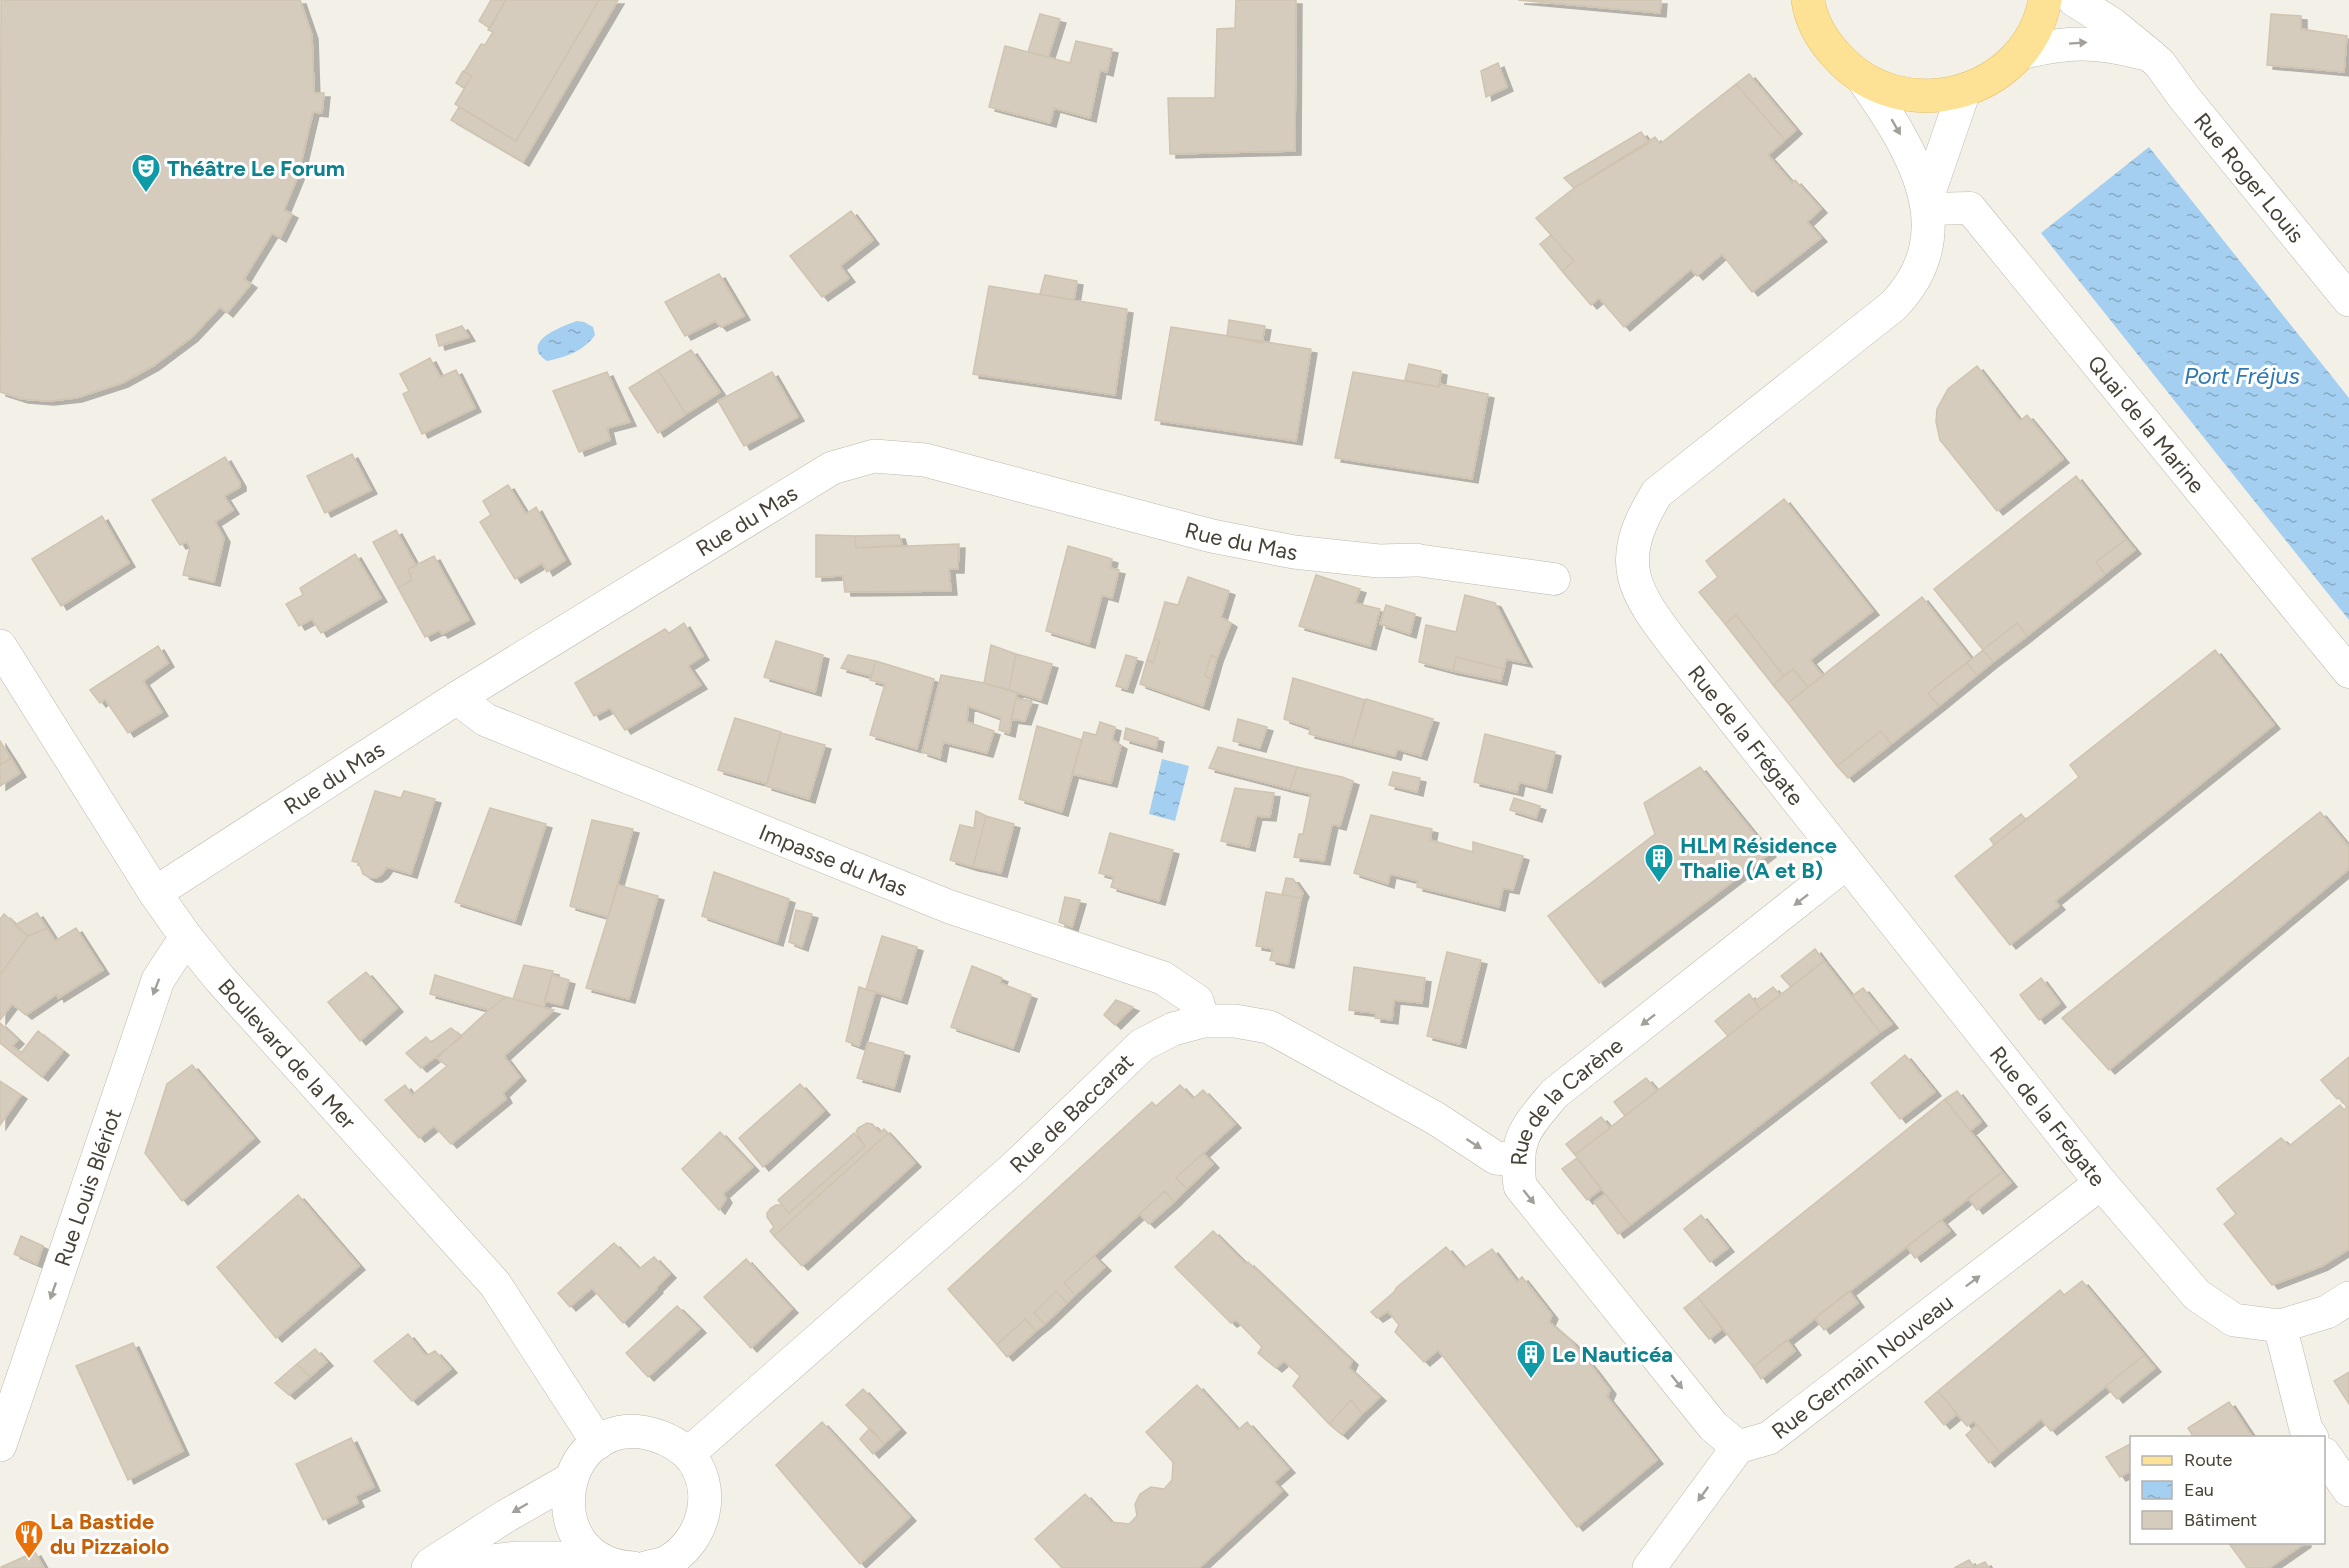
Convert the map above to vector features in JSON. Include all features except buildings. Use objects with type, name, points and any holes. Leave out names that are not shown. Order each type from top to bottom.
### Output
[{"type":"main road","points":[[1808,0],[1817,27],[1829,47],[1844,65],[1863,79],[1887,90],[1913,96],[1939,96],[1964,91],[1995,76],[2021,53],[2034,32],[2045,0]]},
{"type":"street","name":"Rue Roger Louis","points":[[2074,0],[2112,24],[2160,64],[2183,96],[2349,300]]},
{"type":"street","points":[[2021,53],[2053,45],[2088,43],[2111,45],[2150,55]]},
{"type":"street","name":"Rue de la Frégate","points":[[1863,79],[1904,141],[1928,204]]},
{"type":"street","name":"Rue de la Frégate","points":[[1964,91],[1928,204],[1925,257],[1907,292],[1886,312],[1657,494],[1643,516],[1634,538],[1633,576],[1639,594],[1675,645],[1846,863],[2101,1183],[2197,1295],[2234,1320],[2280,1326],[2327,1312],[2349,1298]]},
{"type":"street","name":"Quai de la Marine","points":[[1928,204],[1970,208],[2349,672]]},
{"type":"street","name":"Rue du Mas","points":[[155,893],[457,698],[832,468],[874,456],[925,460],[1212,536],[1294,552],[1379,561],[1416,560]]},
{"type":"street","points":[[1416,560],[1554,579]]},
{"type":"street","name":"Boulevard de la Mer","points":[[0,645],[155,893],[186,937],[236,996],[495,1284],[598,1443]]},
{"type":"street","name":"Impasse du Mas","points":[[457,698],[486,720],[951,908],[1162,978],[1197,1001],[1203,1021]]},
{"type":"street","name":"Rue de la Carène","points":[[1738,1447],[1713,1426],[1520,1186],[1517,1160],[1525,1128],[1554,1094],[1846,863]]},
{"type":"street","name":"Rue Louis Blériot","points":[[0,1445],[158,980],[186,937]]},
{"type":"street","name":"Rue de Baccarat","points":[[688,1454],[1015,1167],[1142,1045],[1173,1029],[1203,1021],[1235,1021],[1269,1027],[1435,1118],[1496,1158],[1517,1160]]},
{"type":"street","name":"Rue Germain Nouveau","points":[[1738,1447],[1769,1438],[2101,1183]]},
{"type":"street","points":[[2280,1326],[2306,1429],[2311,1436]]},
{"type":"street","points":[[633,1568],[620,1567],[598,1558],[582,1543],[571,1523],[567,1501],[571,1479],[581,1459],[598,1443],[616,1435],[635,1431],[664,1438],[688,1454],[699,1472],[705,1492],[704,1513],[693,1558],[645,1568]]},
{"type":"street","points":[[1649,1568],[1738,1447]]},
{"type":"street","points":[[2325,1455],[2349,1490]]},
{"type":"street","points":[[427,1568],[506,1516],[571,1479]]},
{"type":"street","points":[[427,1568],[517,1558],[598,1558]]},
{"type":"water","name":"Port Fréjus","points":[[2149,147],[2349,398],[2349,620],[2041,233]]},
{"type":"water","points":[[577,321],[593,327],[595,335],[591,341],[568,355],[547,361],[539,354],[537,347],[540,341],[554,331]]},
{"type":"water","points":[[1162,759],[1189,766],[1175,821],[1149,814]]},
{"type":"place","name":"Théâtre Le Forum","points":[[146,194]]},
{"type":"place","name":"HLM Résidence Thalie (A et B)","points":[[1659,884]]},
{"type":"place","name":"Le Nauticéa","points":[[1531,1380]]},
{"type":"place","name":"La Bastide du Pizzaiolo","points":[[29,1560]]}]
